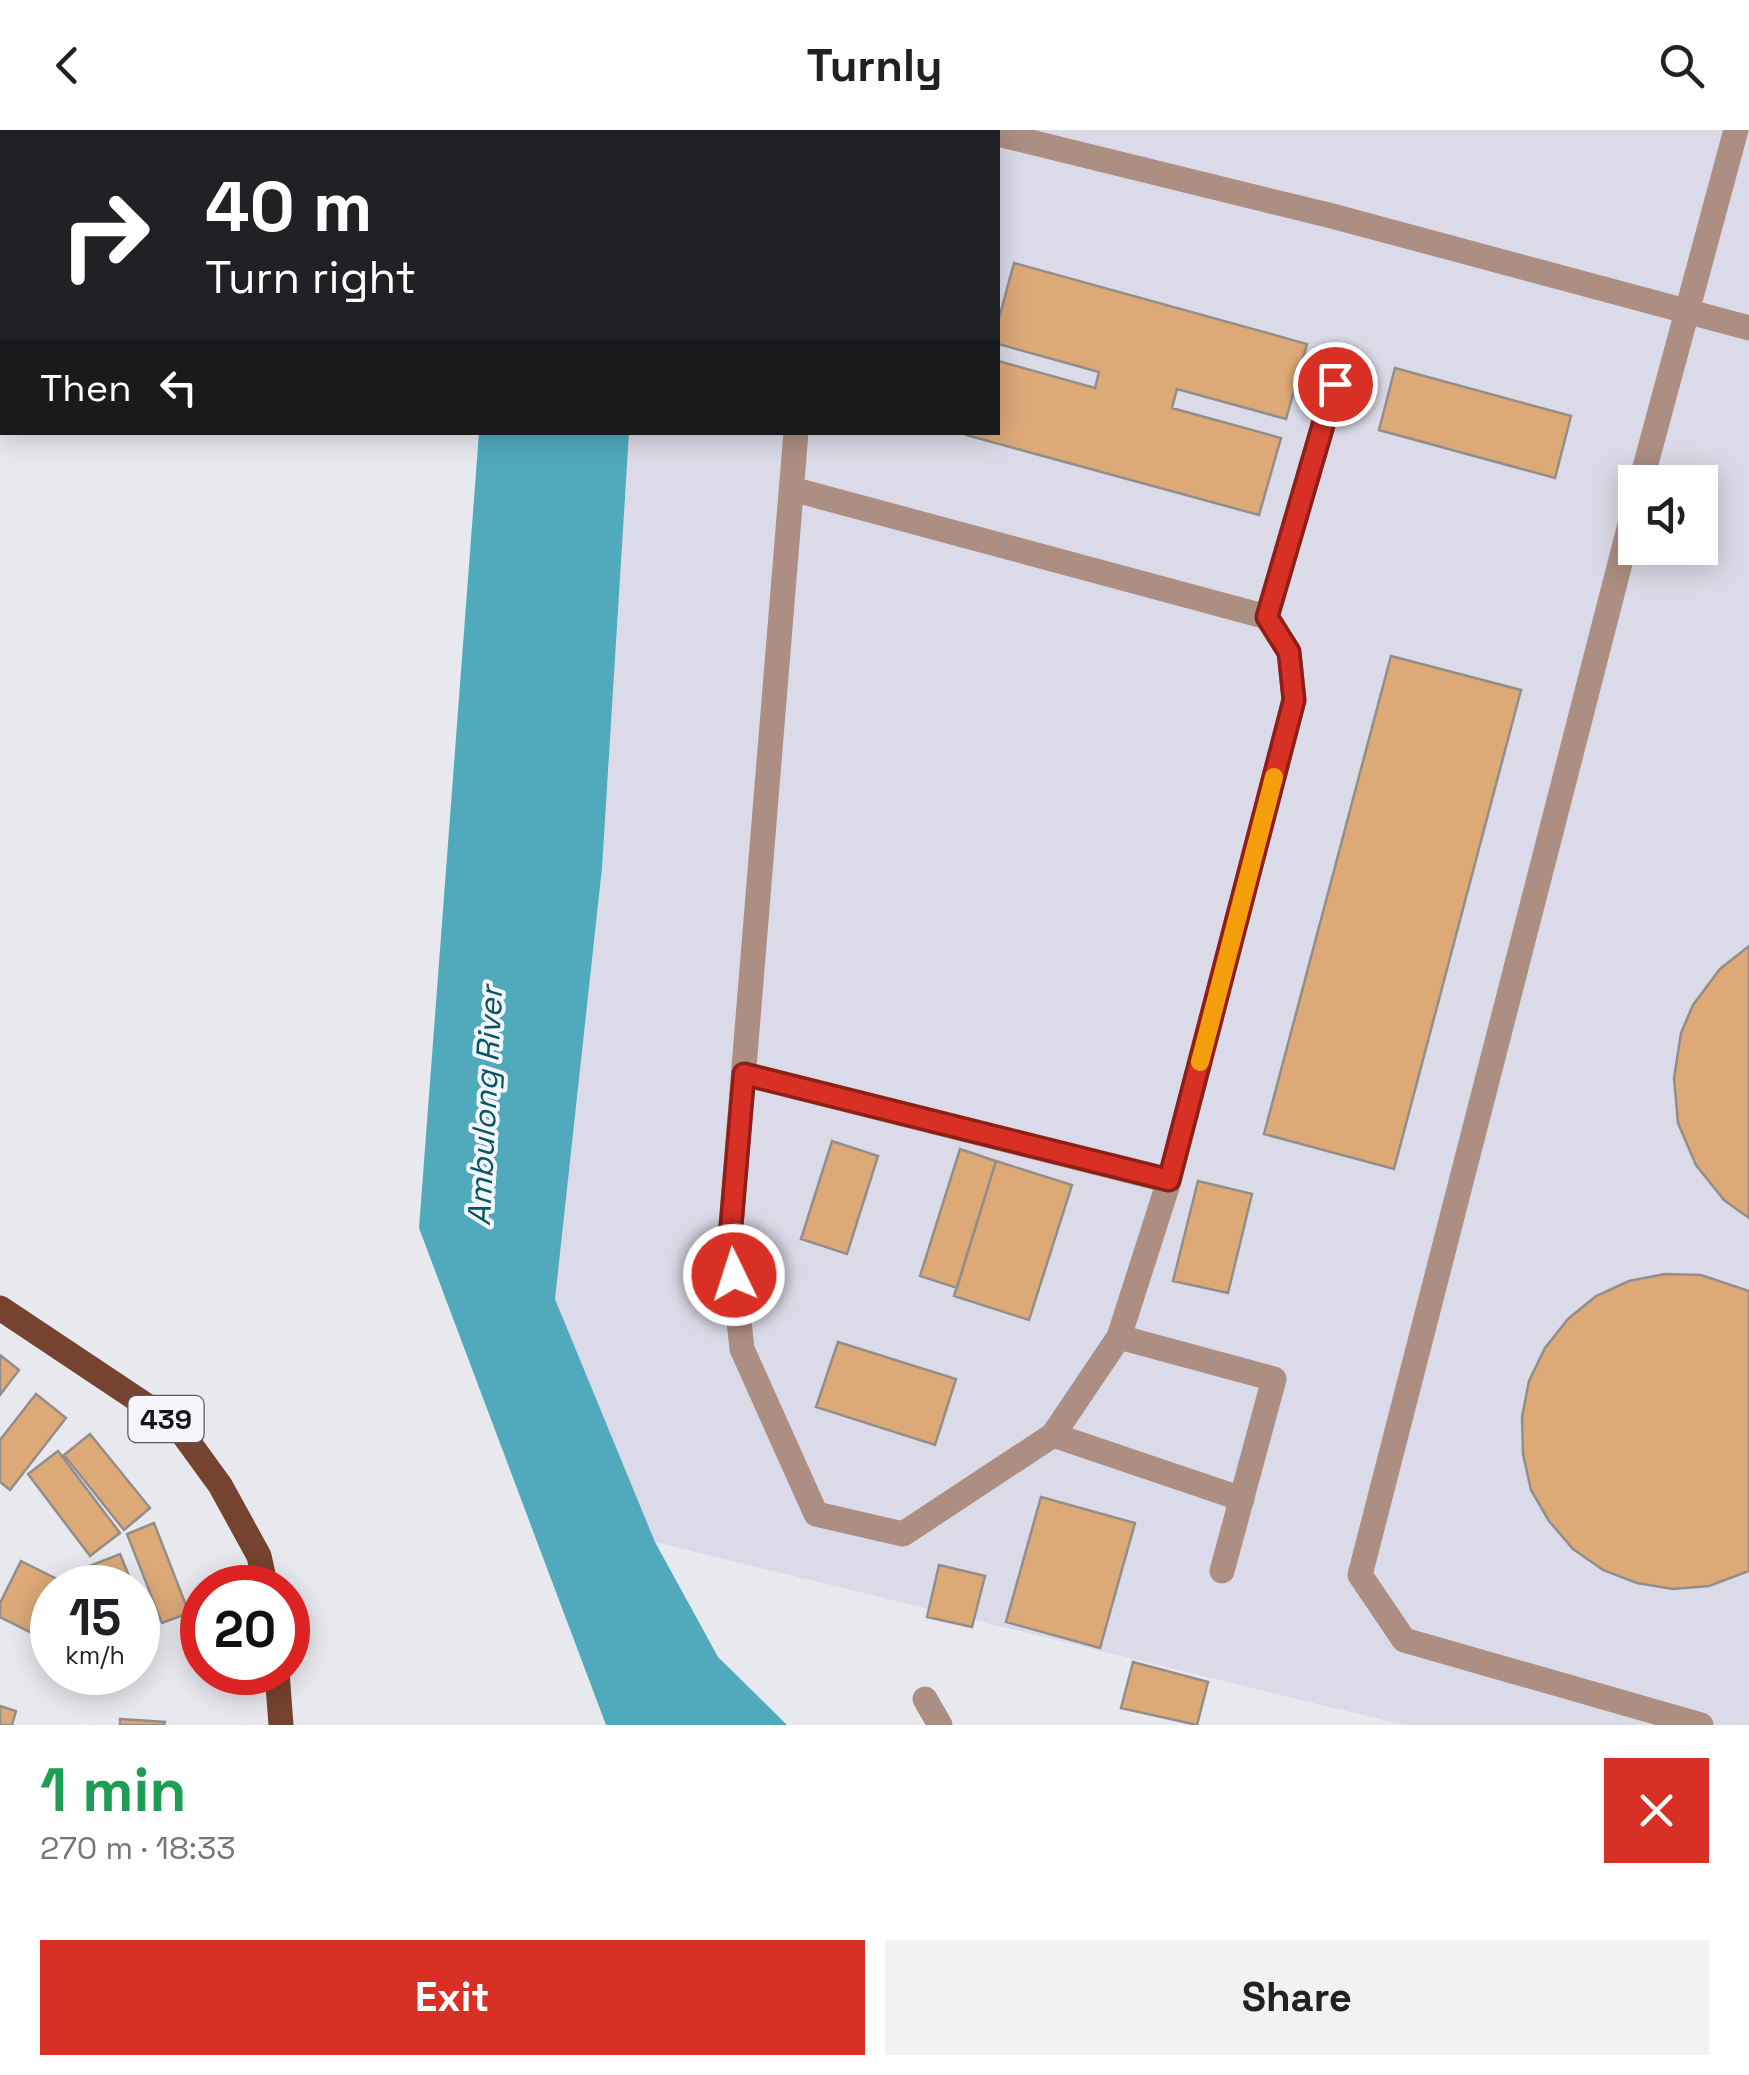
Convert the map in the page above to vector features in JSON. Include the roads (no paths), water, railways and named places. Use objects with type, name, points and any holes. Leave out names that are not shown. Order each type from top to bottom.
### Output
[{"type":"main road","name":"439","points":[[0,1308],[177,1426],[220,1484],[261,1565]]},
{"type":"main road","points":[[279,1695],[281,1725]]},
{"type":"lane","points":[[1645,465],[1736,130]]},
{"type":"lane","points":[[1000,134],[1332,216],[1749,328]]},
{"type":"lane","points":[[1267,617],[1335,384]]},
{"type":"lane","points":[[792,489],[1267,617],[1289,652],[1294,700],[1169,1180],[1119,1338],[1054,1435],[903,1534],[816,1514],[742,1350],[730,1238],[796,435]]},
{"type":"lane","points":[[1620,565],[1360,1575],[1404,1640],[1700,1725]]},
{"type":"lane","points":[[744,1074],[1169,1180]]},
{"type":"lane","points":[[1119,1338],[1274,1379],[1222,1571]]},
{"type":"lane","points":[[1054,1435],[1242,1499]]},
{"type":"lane","points":[[925,1700],[940,1725]]},
{"type":"water","name":"Ambulong River","points":[[479,435],[629,435],[602,868],[555,1299],[655,1542],[718,1657],[787,1725],[606,1725],[419,1228]]}]
